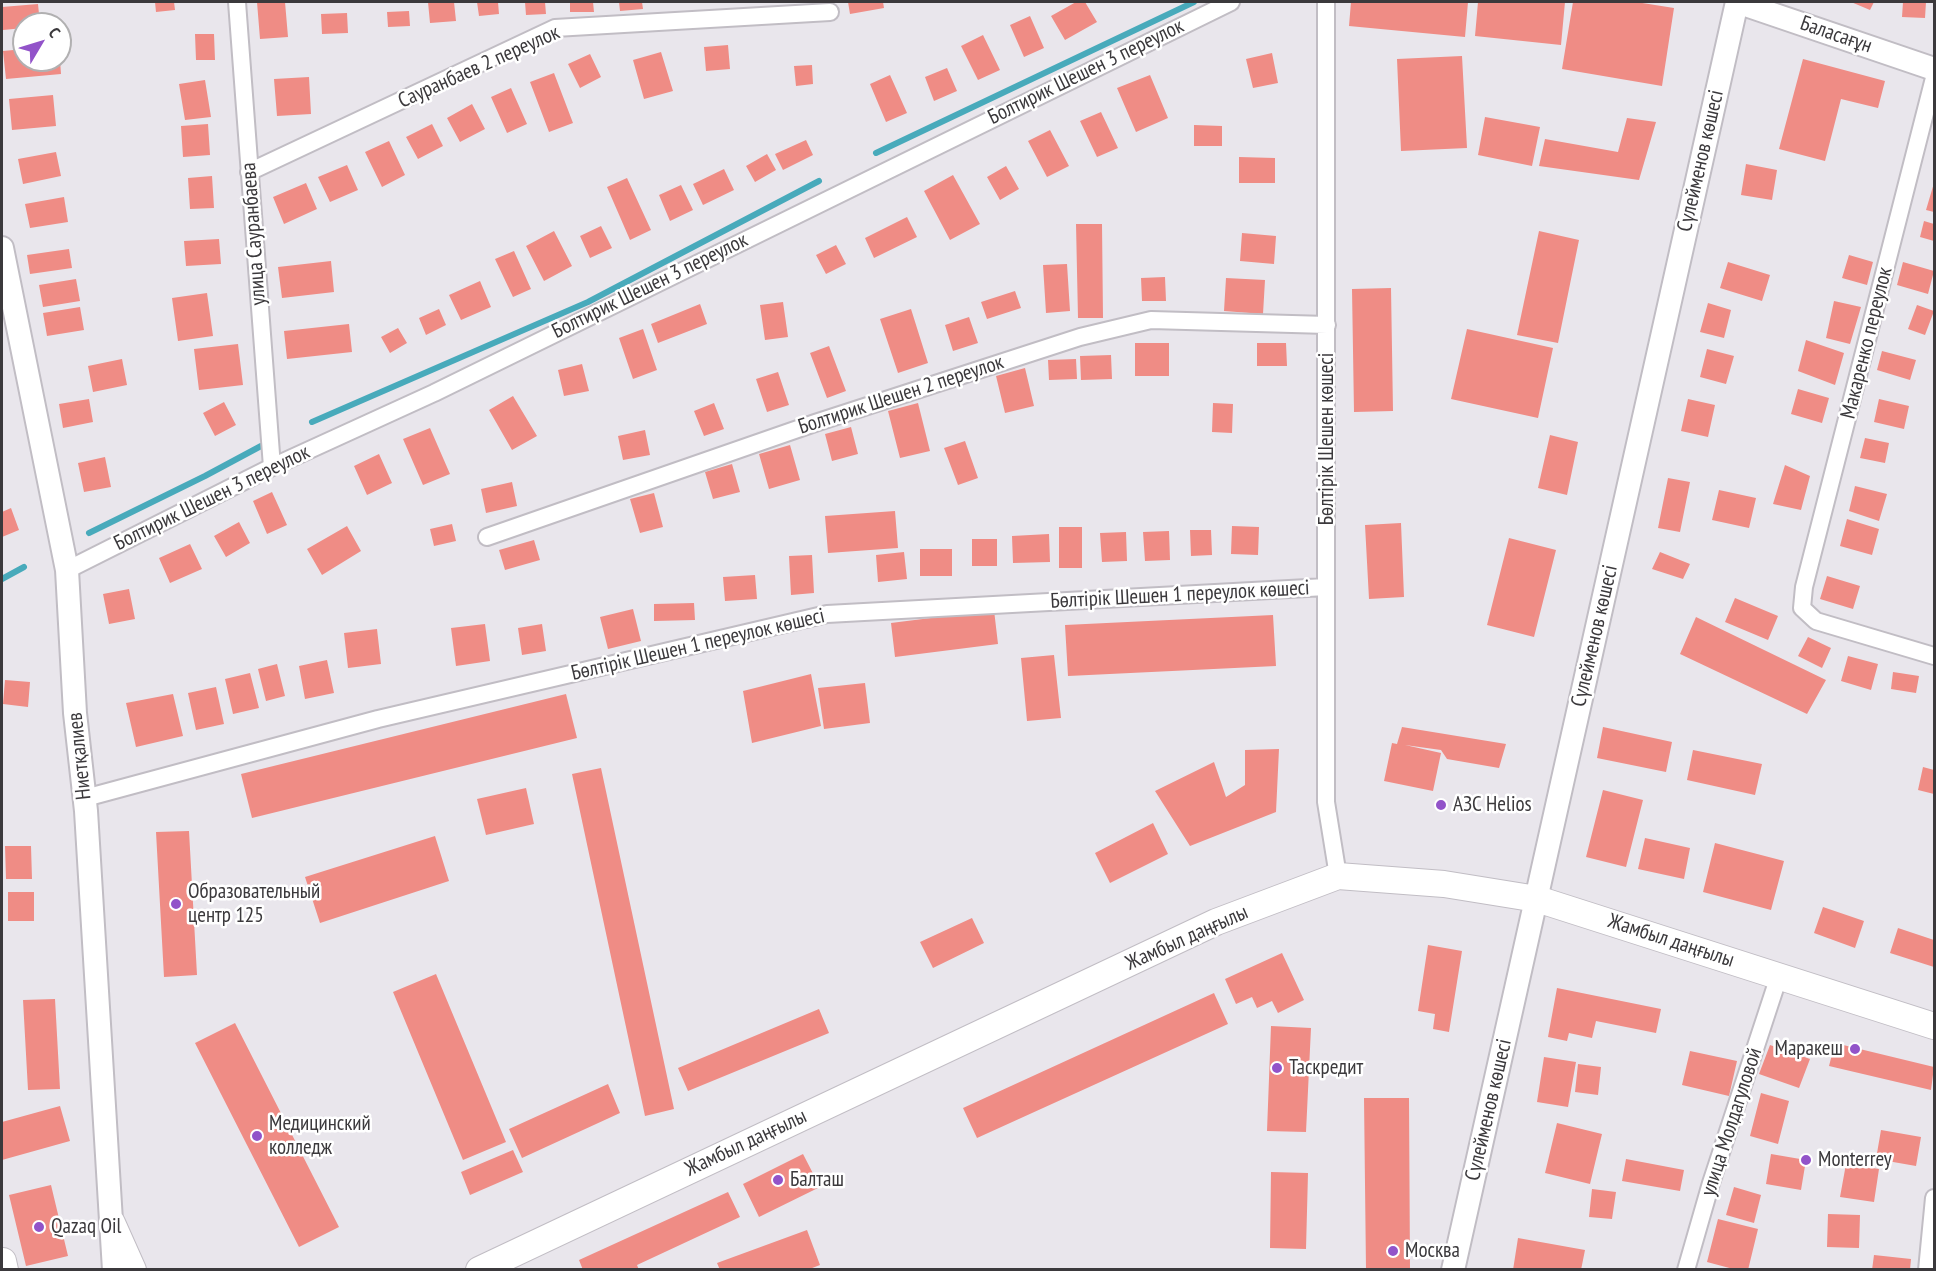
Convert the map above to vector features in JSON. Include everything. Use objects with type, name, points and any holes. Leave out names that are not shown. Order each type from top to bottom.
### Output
[{"type":"main road","name":"Баласағұн","points":[[1737,2],[1935,69]]},
{"type":"main road","name":"Сүлейменов көшесі","points":[[1453,1269],[1737,2]]},
{"type":"main road","name":"Ниетқалиев","points":[[2,248],[67,570],[75,712],[85,798],[114,1269]]},
{"type":"main road","name":"Жамбыл даңғылы","points":[[479,1269],[1216,922],[1338,876],[1444,884],[1537,899],[1935,1026]]},
{"type":"main road","points":[[112,1223],[133,1269]]},
{"type":"street","name":"улица Сауранбаева","points":[[237,2],[272,467]]},
{"type":"street","name":"Болтирик Шешен 3 переулок","points":[[67,570],[272,467],[434,393],[1231,2]]},
{"type":"street","name":"Бөлтірік Шешен көшесі","points":[[1326,2],[1326,802],[1338,876]]},
{"type":"street","name":"Сауранбаев 2 переулок","points":[[249,172],[555,28],[830,12]]},
{"type":"street","name":"Макаренко переулок","points":[[1935,78],[1807,576],[1802,608],[1816,621],[1935,656]]},
{"type":"street","name":"Болтирик Шешен 2 переулок","points":[[488,537],[815,423],[1080,336],[1151,320],[1327,325]]},
{"type":"street","name":"Бөлтірік Шешен 1 переулок көшесі","points":[[85,798],[378,719],[827,614],[1326,587]]},
{"type":"street","name":"улица Молдагуловой","points":[[1686,1269],[1779,976]]},
{"type":"street","points":[[1927,1269],[1935,1198]]},
{"type":"building","points":[[155,2],[174,2],[175,10],[156,12]]},
{"type":"building","points":[[257,2],[285,2],[288,37],[260,39]]},
{"type":"building","points":[[428,2],[454,2],[456,21],[430,23]]},
{"type":"building","points":[[477,2],[498,2],[499,14],[479,16]]},
{"type":"building","points":[[525,2],[545,2],[546,14],[526,15]]},
{"type":"building","points":[[570,2],[593,2],[594,12],[570,12]]},
{"type":"building","points":[[619,2],[642,2],[643,9],[620,11]]},
{"type":"building","points":[[848,2],[883,2],[884,8],[850,14]]},
{"type":"building","points":[[1076,2],[1085,2],[1097,22],[1065,40],[1051,16]]},
{"type":"building","points":[[1351,2],[1468,2],[1465,37],[1349,26]]},
{"type":"building","points":[[1478,2],[1565,2],[1561,45],[1475,36]]},
{"type":"building","points":[[1573,2],[1636,2],[1674,8],[1662,86],[1562,69]]},
{"type":"building","points":[[1851,2],[1874,2],[1870,10]]},
{"type":"building","points":[[1903,2],[1926,2],[1925,18],[1902,17]]},
{"type":"building","points":[[38,4],[39,12],[12,12],[12,29],[3,30],[2,7]]},
{"type":"building","points":[[409,11],[410,26],[388,27],[387,12]]},
{"type":"building","points":[[347,13],[348,33],[322,34],[321,14]]},
{"type":"building","points":[[1030,16],[1044,48],[1024,57],[1010,25]]},
{"type":"building","points":[[195,34],[214,34],[215,60],[196,60]]},
{"type":"building","points":[[983,35],[1000,70],[978,80],[961,46]]},
{"type":"building","points":[[728,45],[730,69],[706,71],[704,47]]},
{"type":"building","points":[[12,50],[12,72],[61,72],[61,74],[6,79],[3,51]]},
{"type":"building","points":[[661,52],[673,91],[644,99],[633,60]]},
{"type":"building","points":[[1272,53],[1278,83],[1253,88],[1246,59]]},
{"type":"building","points":[[590,54],[601,77],[580,88],[568,64]]},
{"type":"building","points":[[1462,56],[1467,148],[1401,151],[1397,59]]},
{"type":"building","points":[[1803,59],[1885,81],[1878,108],[1841,99],[1825,161],[1779,149]]},
{"type":"building","points":[[812,65],[813,84],[796,86],[794,66]]},
{"type":"building","points":[[947,68],[957,91],[934,101],[925,77]]},
{"type":"building","points":[[554,73],[573,123],[549,132],[530,82]]},
{"type":"building","points":[[890,75],[907,113],[886,122],[870,84]]},
{"type":"building","points":[[1150,75],[1168,118],[1136,132],[1117,88]]},
{"type":"building","points":[[309,77],[311,114],[277,116],[274,79]]},
{"type":"building","points":[[205,80],[211,117],[185,120],[179,84]]},
{"type":"building","points":[[511,88],[527,124],[507,133],[491,97]]},
{"type":"building","points":[[53,95],[56,126],[12,130],[9,99]]},
{"type":"building","points":[[472,104],[485,129],[460,142],[447,118]]},
{"type":"building","points":[[1101,112],[1118,148],[1097,157],[1080,121]]},
{"type":"building","points":[[1485,117],[1540,127],[1532,166],[1478,155]]},
{"type":"building","points":[[1627,118],[1656,122],[1639,180],[1539,166],[1545,139],[1618,152]]},
{"type":"building","points":[[208,124],[210,155],[183,157],[181,126]]},
{"type":"building","points":[[432,124],[443,146],[418,159],[406,137]]},
{"type":"building","points":[[1194,125],[1222,126],[1222,146],[1194,146]]},
{"type":"building","points":[[1050,130],[1069,166],[1047,177],[1028,141]]},
{"type":"building","points":[[806,140],[813,155],[783,170],[775,154]]},
{"type":"building","points":[[389,141],[405,175],[382,187],[365,152]]},
{"type":"building","points":[[56,152],[61,176],[23,184],[18,159]]},
{"type":"building","points":[[767,154],[776,170],[755,182],[746,166]]},
{"type":"building","points":[[1239,157],[1275,158],[1275,183],[1239,183]]},
{"type":"building","points":[[1746,164],[1777,170],[1772,200],[1741,195]]},
{"type":"building","points":[[347,165],[358,190],[330,202],[318,177]]},
{"type":"building","points":[[1006,166],[1019,189],[1000,200],[987,177]]},
{"type":"building","points":[[724,169],[734,190],[703,205],[693,184]]},
{"type":"building","points":[[953,175],[980,224],[950,240],[924,191]]},
{"type":"building","points":[[212,176],[214,208],[190,209],[188,178]]},
{"type":"building","points":[[627,178],[651,230],[630,240],[607,187]]},
{"type":"building","points":[[306,183],[317,209],[284,224],[273,197]]},
{"type":"building","points":[[1934,183],[1934,212],[1926,210]]},
{"type":"building","points":[[681,185],[693,210],[670,221],[659,195]]},
{"type":"building","points":[[64,197],[68,222],[30,228],[25,204]]},
{"type":"building","points":[[907,217],[917,237],[874,258],[865,238]]},
{"type":"building","points":[[1924,221],[1934,224],[1934,241],[1920,237]]},
{"type":"building","points":[[1076,224],[1102,224],[1103,318],[1078,318]]},
{"type":"building","points":[[601,226],[612,248],[590,258],[580,236]]},
{"type":"building","points":[[554,231],[572,266],[544,281],[526,246]]},
{"type":"building","points":[[1539,231],[1579,240],[1558,343],[1517,335]]},
{"type":"building","points":[[1242,233],[1276,236],[1274,264],[1240,261]]},
{"type":"building","points":[[219,239],[221,264],[186,266],[184,241]]},
{"type":"building","points":[[836,245],[846,264],[826,274],[816,255]]},
{"type":"building","points":[[69,249],[72,268],[30,274],[27,255]]},
{"type":"building","points":[[514,251],[531,289],[513,297],[495,259]]},
{"type":"building","points":[[1849,255],[1873,262],[1867,285],[1842,278]]},
{"type":"building","points":[[331,261],[334,292],[282,298],[278,267]]},
{"type":"building","points":[[1728,262],[1770,275],[1762,301],[1720,288]]},
{"type":"building","points":[[1903,262],[1934,271],[1928,294],[1897,285]]},
{"type":"building","points":[[1067,264],[1070,311],[1046,313],[1043,265]]},
{"type":"building","points":[[1165,277],[1166,301],[1142,301],[1141,278]]},
{"type":"building","points":[[1226,278],[1265,280],[1263,314],[1224,311]]},
{"type":"building","points":[[76,279],[80,301],[43,307],[39,285]]},
{"type":"building","points":[[480,281],[491,307],[461,320],[449,295]]},
{"type":"building","points":[[1391,288],[1393,411],[1354,412],[1352,289]]},
{"type":"building","points":[[1015,291],[1021,308],[987,319],[981,302]]},
{"type":"building","points":[[207,293],[213,336],[178,341],[172,298]]},
{"type":"building","points":[[1834,301],[1861,307],[1850,344],[1826,338]]},
{"type":"building","points":[[783,302],[788,337],[765,340],[760,305]]},
{"type":"building","points":[[1708,303],[1731,310],[1724,338],[1700,332]]},
{"type":"building","points":[[700,304],[707,324],[658,343],[651,324]]},
{"type":"building","points":[[1917,305],[1934,311],[1925,335],[1908,329]]},
{"type":"building","points":[[80,307],[84,330],[47,336],[43,313]]},
{"type":"building","points":[[439,309],[446,325],[426,335],[419,318]]},
{"type":"building","points":[[911,309],[928,363],[898,373],[880,319]]},
{"type":"building","points":[[969,317],[978,343],[953,351],[945,325]]},
{"type":"building","points":[[349,324],[352,352],[287,359],[284,331]]},
{"type":"building","points":[[398,328],[407,343],[390,353],[381,337]]},
{"type":"building","points":[[643,329],[657,370],[633,379],[619,338]]},
{"type":"building","points":[[1467,329],[1553,348],[1538,418],[1451,399]]},
{"type":"building","points":[[1806,340],[1844,353],[1835,385],[1798,371]]},
{"type":"building","points":[[1135,343],[1169,343],[1169,376],[1135,376]]},
{"type":"building","points":[[1257,343],[1286,343],[1287,366],[1257,366]]},
{"type":"building","points":[[238,344],[243,385],[199,390],[194,349]]},
{"type":"building","points":[[829,346],[846,391],[827,398],[810,353]]},
{"type":"building","points":[[1707,349],[1734,356],[1726,384],[1700,377]]},
{"type":"building","points":[[1882,351],[1916,360],[1910,380],[1877,370]]},
{"type":"building","points":[[1111,355],[1112,379],[1081,380],[1080,356]]},
{"type":"building","points":[[122,359],[127,385],[93,392],[88,366]]},
{"type":"building","points":[[1076,359],[1077,379],[1049,380],[1048,360]]},
{"type":"building","points":[[582,364],[589,391],[564,396],[558,370]]},
{"type":"building","points":[[1025,368],[1034,406],[1005,413],[996,376]]},
{"type":"building","points":[[778,372],[789,405],[767,412],[756,379]]},
{"type":"building","points":[[1798,389],[1829,398],[1822,423],[1791,414]]},
{"type":"building","points":[[513,396],[537,436],[512,450],[489,410]]},
{"type":"building","points":[[89,399],[93,422],[63,428],[59,404]]},
{"type":"building","points":[[1688,399],[1715,405],[1708,437],[1681,431]]},
{"type":"building","points":[[1879,399],[1909,406],[1904,429],[1874,422]]},
{"type":"building","points":[[224,402],[236,425],[215,436],[203,413]]},
{"type":"building","points":[[714,403],[724,429],[704,436],[694,411]]},
{"type":"building","points":[[918,403],[930,451],[900,458],[888,411]]},
{"type":"building","points":[[1213,403],[1233,404],[1232,433],[1212,432]]},
{"type":"building","points":[[851,427],[858,454],[832,461],[825,434]]},
{"type":"building","points":[[430,428],[450,474],[423,485],[403,439]]},
{"type":"building","points":[[645,430],[650,455],[623,460],[618,436]]},
{"type":"building","points":[[1550,435],[1578,442],[1567,495],[1538,488]]},
{"type":"building","points":[[1865,438],[1889,443],[1885,463],[1860,458]]},
{"type":"building","points":[[965,441],[978,478],[958,485],[944,448]]},
{"type":"building","points":[[790,445],[800,480],[769,489],[759,454]]},
{"type":"building","points":[[379,454],[392,483],[367,495],[354,466]]},
{"type":"building","points":[[105,457],[111,487],[84,492],[78,463]]},
{"type":"building","points":[[732,464],[740,492],[713,499],[705,472]]},
{"type":"building","points":[[1785,465],[1810,476],[1801,510],[1773,504]]},
{"type":"building","points":[[1668,478],[1690,482],[1680,532],[1658,528]]},
{"type":"building","points":[[512,482],[517,506],[486,513],[481,489]]},
{"type":"building","points":[[1855,486],[1887,494],[1879,521],[1849,511]]},
{"type":"building","points":[[1719,490],[1756,498],[1749,528],[1712,520]]},
{"type":"building","points":[[272,492],[287,525],[267,534],[253,501]]},
{"type":"building","points":[[654,493],[663,527],[640,533],[630,499]]},
{"type":"building","points":[[11,508],[19,530],[2,537],[2,512]]},
{"type":"building","points":[[895,511],[898,548],[828,553],[825,516]]},
{"type":"building","points":[[1847,519],[1879,529],[1872,555],[1840,546]]},
{"type":"building","points":[[239,522],[250,543],[226,557],[214,536]]},
{"type":"building","points":[[1401,523],[1404,597],[1369,599],[1365,525]]},
{"type":"building","points":[[452,524],[456,541],[434,546],[430,529]]},
{"type":"building","points":[[347,526],[361,551],[322,575],[307,549]]},
{"type":"building","points":[[1232,526],[1259,527],[1258,555],[1231,554]]},
{"type":"building","points":[[1059,527],[1082,527],[1082,568],[1059,568]]},
{"type":"building","points":[[1190,530],[1211,530],[1212,555],[1191,556]]},
{"type":"building","points":[[1169,531],[1170,560],[1145,561],[1143,532]]},
{"type":"building","points":[[1126,532],[1127,561],[1102,562],[1100,533]]},
{"type":"building","points":[[1049,534],[1050,562],[1013,563],[1012,536]]},
{"type":"building","points":[[1509,538],[1556,550],[1534,637],[1487,625]]},
{"type":"building","points":[[972,539],[997,539],[997,566],[972,566]]},
{"type":"building","points":[[534,540],[540,560],[505,570],[499,550]]},
{"type":"building","points":[[190,544],[202,569],[170,583],[159,558]]},
{"type":"building","points":[[920,549],[952,549],[952,576],[920,576]]},
{"type":"building","points":[[904,552],[907,579],[878,582],[876,555]]},
{"type":"building","points":[[1660,552],[1690,564],[1683,579],[1652,569]]},
{"type":"building","points":[[812,555],[814,593],[791,595],[789,556]]},
{"type":"building","points":[[755,575],[757,599],[725,601],[723,577]]},
{"type":"building","points":[[1827,576],[1860,586],[1853,609],[1820,599]]},
{"type":"building","points":[[129,589],[135,619],[109,624],[103,594]]},
{"type":"building","points":[[1735,598],[1778,616],[1768,640],[1725,622]]},
{"type":"building","points":[[694,603],[695,620],[654,621],[654,604]]},
{"type":"building","points":[[633,609],[641,641],[608,649],[600,617]]},
{"type":"building","points":[[994,610],[998,644],[895,657],[891,623]]},
{"type":"building","points":[[1273,615],[1276,666],[1068,676],[1065,625]]},
{"type":"building","points":[[1696,617],[1826,680],[1807,714],[1680,654]]},
{"type":"building","points":[[485,624],[490,661],[456,666],[451,628]]},
{"type":"building","points":[[542,624],[546,651],[522,655],[518,628]]},
{"type":"building","points":[[377,629],[381,664],[348,668],[344,633]]},
{"type":"building","points":[[1808,637],[1831,648],[1822,668],[1798,656]]},
{"type":"building","points":[[1054,655],[1061,718],[1027,721],[1021,658]]},
{"type":"building","points":[[1848,656],[1878,664],[1871,690],[1841,681]]},
{"type":"building","points":[[327,660],[334,693],[305,699],[299,666]]},
{"type":"building","points":[[277,664],[285,696],[266,701],[258,669]]},
{"type":"building","points":[[1893,672],[1919,676],[1916,693],[1891,689]]},
{"type":"building","points":[[250,673],[259,708],[233,714],[225,679]]},
{"type":"building","points":[[811,674],[821,726],[752,743],[743,691]]},
{"type":"building","points":[[5,680],[30,682],[28,707],[3,704]]},
{"type":"building","points":[[865,683],[870,723],[824,729],[818,688]]},
{"type":"building","points":[[216,687],[224,724],[196,730],[188,693]]},
{"type":"building","points":[[173,694],[183,736],[136,747],[126,703]]},
{"type":"building","points":[[566,694],[577,738],[252,818],[241,774]]},
{"type":"building","points":[[1402,727],[1506,744],[1499,768],[1447,759],[1441,750],[1405,745],[1441,753],[1433,791],[1384,781],[1392,743],[1397,744]]},
{"type":"building","points":[[1603,727],[1672,742],[1666,772],[1597,758]]},
{"type":"building","points":[[1279,749],[1276,812],[1190,846],[1155,791],[1214,762],[1226,797],[1245,785],[1245,750]]},
{"type":"building","points":[[1693,750],[1762,764],[1755,795],[1687,780]]},
{"type":"building","points":[[1923,767],[1934,770],[1934,794],[1918,790]]},
{"type":"building","points":[[601,768],[674,1109],[645,1116],[572,774]]},
{"type":"building","points":[[526,788],[534,824],[486,835],[477,799]]},
{"type":"building","points":[[1603,790],[1643,800],[1626,867],[1586,857]]},
{"type":"building","points":[[1153,823],[1168,854],[1110,883],[1095,853]]},
{"type":"building","name":"Образовательный центр 125","points":[[189,831],[197,975],[164,977],[156,832]]},
{"type":"building","points":[[435,836],[449,881],[320,923],[305,877]]},
{"type":"building","points":[[1645,838],[1690,848],[1684,879],[1638,869]]},
{"type":"building","points":[[1715,843],[1784,861],[1771,910],[1703,892]]},
{"type":"building","points":[[5,846],[31,846],[32,879],[6,879]]},
{"type":"building","points":[[8,892],[34,892],[34,921],[8,921]]},
{"type":"building","points":[[1823,907],[1864,921],[1855,948],[1814,933]]},
{"type":"building","points":[[972,918],[984,943],[933,968],[920,942]]},
{"type":"building","points":[[1898,928],[1934,940],[1934,967],[1890,953]]},
{"type":"building","points":[[1428,945],[1462,951],[1449,1032],[1433,1029],[1435,1014],[1418,1011]]},
{"type":"building","points":[[1282,953],[1304,1000],[1278,1013],[1272,1001],[1257,1008],[1252,997],[1236,1004],[1225,979]]},
{"type":"building","points":[[436,974],[506,1142],[463,1160],[393,992]]},
{"type":"building","points":[[1557,988],[1661,1009],[1656,1033],[1596,1021],[1592,1038],[1569,1033],[1567,1041],[1548,1037]]},
{"type":"building","points":[[1214,993],[1228,1024],[977,1138],[963,1108]]},
{"type":"building","points":[[55,999],[60,1089],[28,1090],[23,1000]]},
{"type":"building","points":[[819,1009],[829,1033],[688,1091],[678,1068]]},
{"type":"building","points":[[235,1023],[339,1227],[299,1247],[195,1043]]},
{"type":"building","points":[[1271,1026],[1311,1028],[1306,1132],[1267,1131]]},
{"type":"building","points":[[1835,1043],[1934,1067],[1931,1090],[1829,1066]]},
{"type":"building","points":[[1770,1045],[1810,1059],[1799,1088],[1759,1074]]},
{"type":"building","points":[[1690,1051],[1737,1061],[1729,1096],[1682,1085]]},
{"type":"building","points":[[1544,1057],[1576,1062],[1568,1107],[1537,1102]]},
{"type":"building","points":[[1578,1064],[1601,1067],[1598,1095],[1575,1092]]},
{"type":"building","points":[[608,1084],[620,1113],[522,1158],[509,1129]]},
{"type":"building","points":[[1761,1093],[1789,1101],[1778,1144],[1750,1136]]},
{"type":"building","points":[[1364,1098],[1409,1098],[1410,1270],[1366,1270]]},
{"type":"building","points":[[60,1106],[70,1141],[2,1160],[2,1122]]},
{"type":"building","points":[[1557,1123],[1602,1134],[1590,1184],[1545,1173]]},
{"type":"building","points":[[1881,1130],[1921,1137],[1916,1166],[1876,1159]]},
{"type":"building","points":[[513,1150],[523,1172],[470,1195],[461,1172]]},
{"type":"building","points":[[803,1154],[820,1187],[759,1217],[743,1184]]},
{"type":"building","points":[[1771,1154],[1806,1160],[1801,1190],[1766,1184]]},
{"type":"building","points":[[1626,1159],[1684,1170],[1680,1191],[1622,1181]]},
{"type":"building","points":[[1846,1164],[1879,1169],[1874,1202],[1840,1197]]},
{"type":"building","points":[[1271,1172],[1308,1173],[1306,1249],[1270,1248]]},
{"type":"building","name":"Qazaq Oil","points":[[51,1185],[68,1256],[26,1266],[9,1195]]},
{"type":"building","points":[[1734,1187],[1761,1195],[1754,1223],[1726,1215]]},
{"type":"building","points":[[1592,1189],[1616,1192],[1612,1219],[1589,1217]]},
{"type":"building","points":[[728,1192],[740,1217],[637,1265],[639,1270],[583,1270],[579,1260]]},
{"type":"building","points":[[1828,1214],[1860,1215],[1859,1248],[1827,1247]]},
{"type":"building","points":[[1718,1219],[1758,1229],[1748,1270],[1737,1270],[1707,1262]]},
{"type":"building","points":[[807,1230],[820,1265],[807,1270],[720,1270],[717,1263]]},
{"type":"building","points":[[1518,1238],[1585,1250],[1581,1270],[1513,1270]]},
{"type":"building","points":[[1874,1255],[1911,1259],[1910,1270],[1872,1270]]},
{"type":"waterway","points":[[876,153],[1194,2]]},
{"type":"waterway","points":[[312,422],[588,302],[819,181]]},
{"type":"waterway","points":[[89,533],[261,446]]},
{"type":"waterway","points":[[2,579],[24,567]]},
{"type":"place","name":"АЗС Helios","points":[[1441,805]]},
{"type":"place","name":"Образовательный центр 125","points":[[176,904]]},
{"type":"place","name":"Маракеш","points":[[1855,1049]]},
{"type":"place","name":"Таскредит","points":[[1277,1068]]},
{"type":"place","name":"Медицинский колледж","points":[[257,1136]]},
{"type":"place","name":"Monterrey","points":[[1806,1160]]},
{"type":"place","name":"Балташ","points":[[778,1180]]},
{"type":"place","name":"Qazaq Oil","points":[[39,1227]]},
{"type":"place","name":"Москва","points":[[1393,1251]]}]
